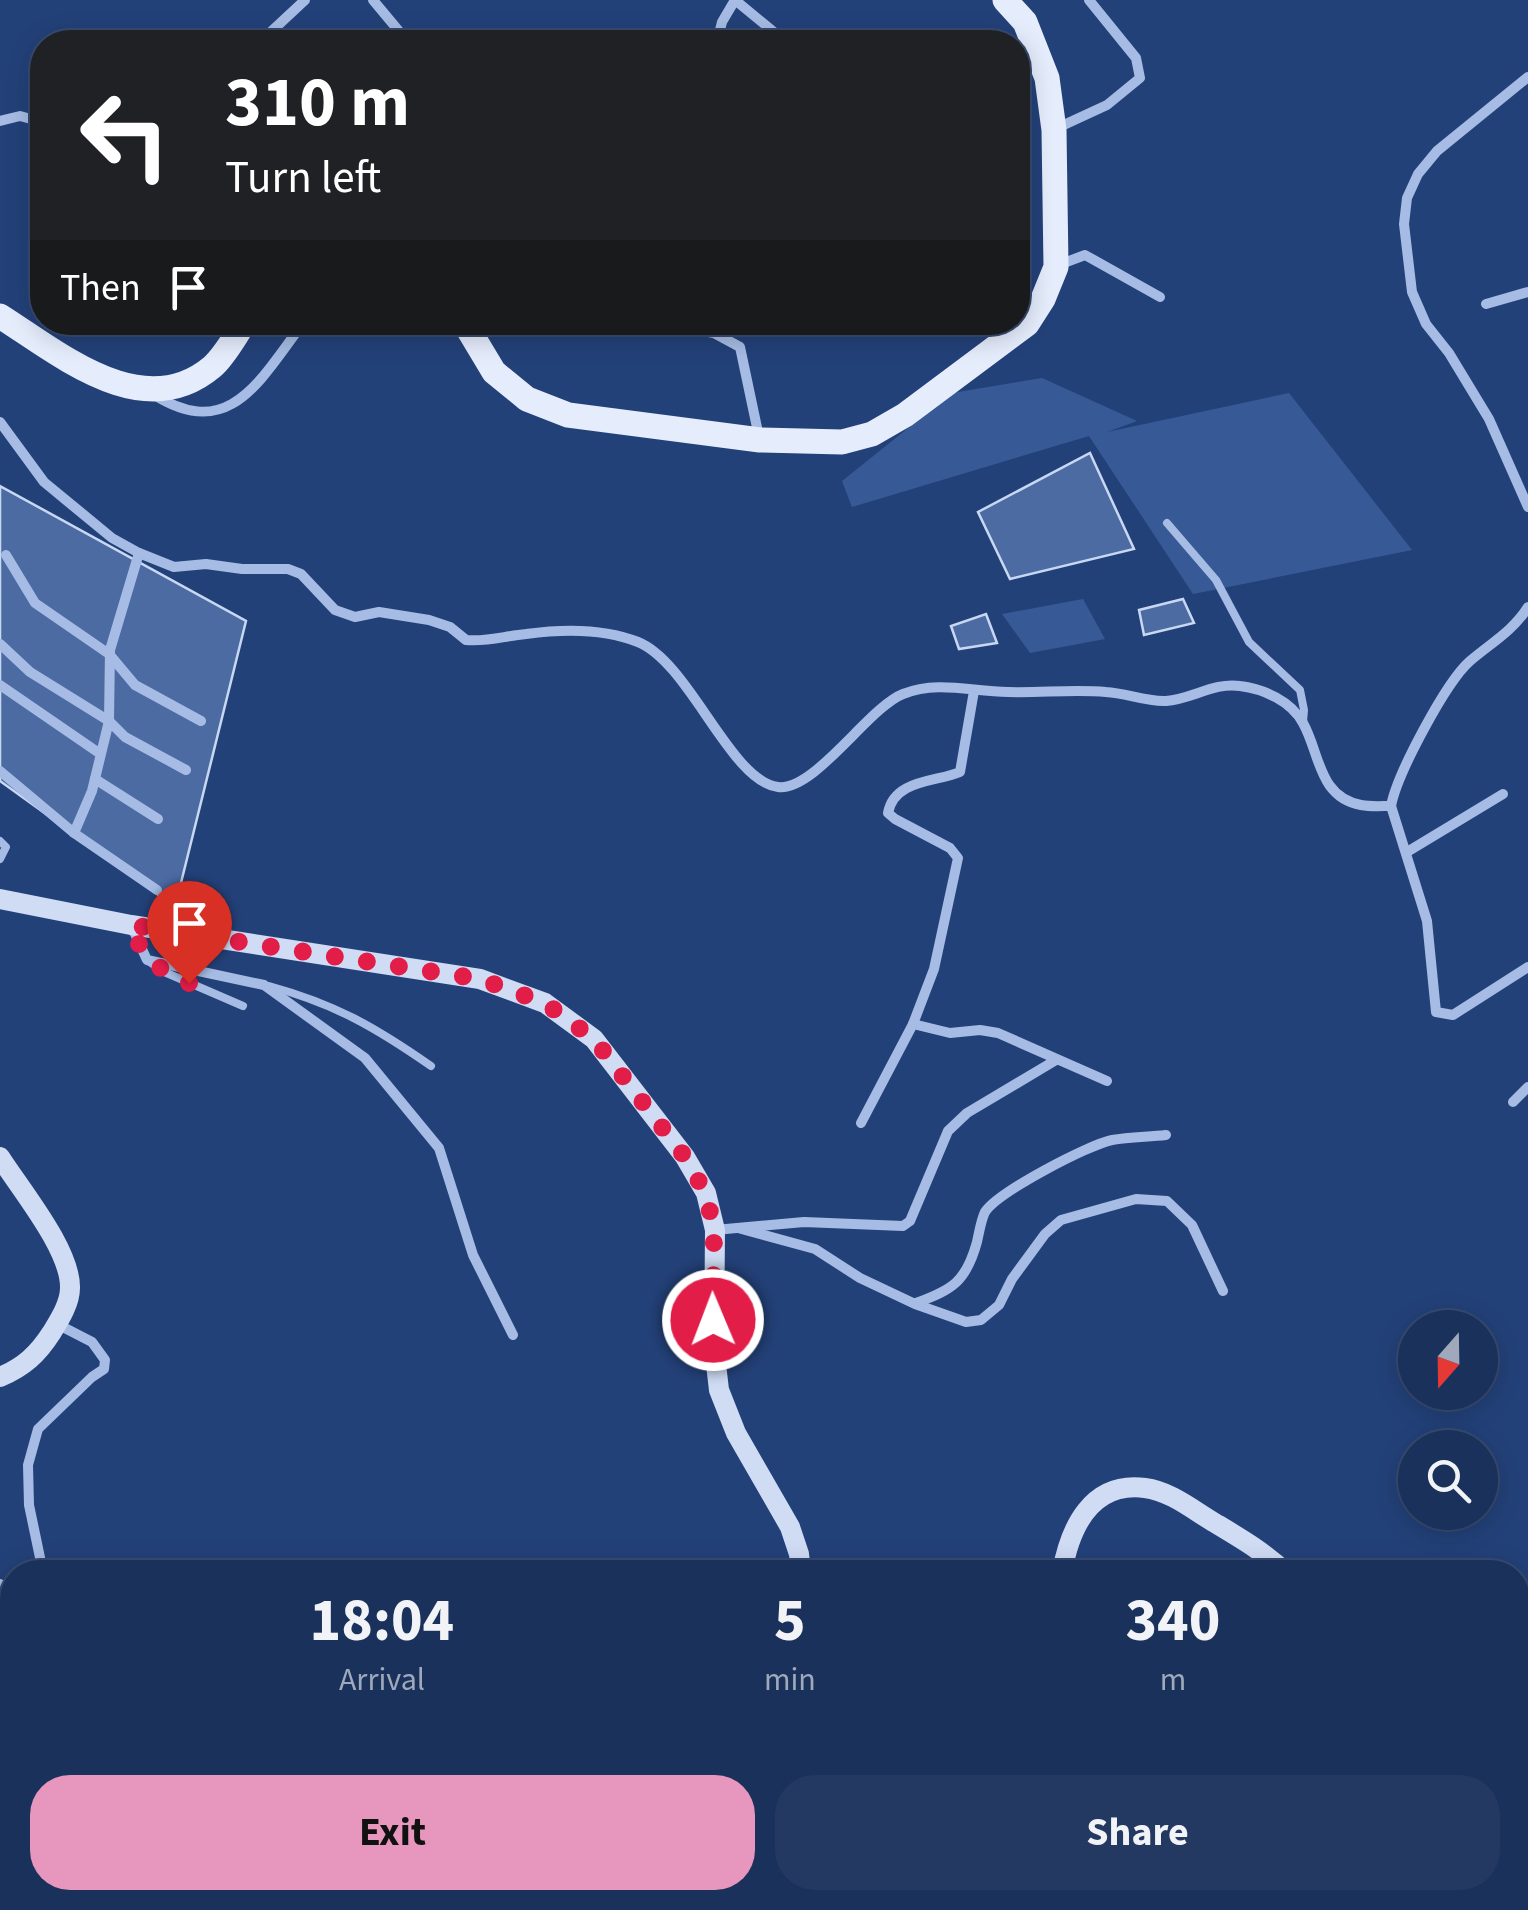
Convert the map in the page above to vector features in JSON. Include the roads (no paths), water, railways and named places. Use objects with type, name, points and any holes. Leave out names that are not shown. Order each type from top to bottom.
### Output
[{"type":"main road","points":[[1004,0],[1028,30]]},
{"type":"main road","points":[[1030,34],[1048,78],[1054,130],[1056,267],[1044,300],[1030,320]]},
{"type":"main road","points":[[0,316],[30,334]]},
{"type":"main road","points":[[32,335],[107,380],[148,391],[185,384],[214,365],[236,335]]},
{"type":"main road","points":[[472,335],[494,372],[527,399],[568,415],[760,440],[842,442],[872,434],[905,415],[1012,335]]},
{"type":"main road","points":[[2,894],[131,925],[480,979],[545,1003],[594,1039],[685,1157],[706,1194],[714,1230],[714,1347],[719,1390],[736,1432],[790,1527],[798,1560]]},
{"type":"main road","points":[[0,1157],[67,1264],[70,1288],[58,1324],[40,1350],[22,1368],[0,1377]]},
{"type":"main road","points":[[1065,1560],[1071,1533],[1086,1508],[1109,1491],[1144,1488],[1172,1497],[1272,1560]]},
{"type":"street","points":[[273,30],[305,0]]},
{"type":"street","points":[[373,0],[398,30]]},
{"type":"street","points":[[720,30],[735,0],[771,30]]},
{"type":"street","points":[[1054,130],[1107,105],[1140,78],[1136,58],[1089,0]]},
{"type":"street","points":[[1525,81],[1437,151],[1418,174],[1407,198],[1404,224],[1412,292],[1426,324],[1489,419],[1528,507]]},
{"type":"street","points":[[0,122],[20,116],[30,119]]},
{"type":"street","points":[[1056,267],[1085,254],[1160,296]]},
{"type":"street","points":[[1486,304],[1528,292]]},
{"type":"street","points":[[148,391],[176,408],[212,413],[238,402],[252,390],[294,335]]},
{"type":"street","points":[[718,335],[740,347],[760,440]]},
{"type":"street","points":[[0,422],[44,482],[112,538],[174,567],[206,564],[242,569],[288,568],[301,574],[336,610],[355,617],[379,612],[429,620],[450,627],[466,640],[483,642],[522,634],[592,632],[616,634],[644,644],[684,683],[753,774],[775,787],[793,786],[898,696],[921,688],[1109,692],[1166,701],[1236,685],[1277,698],[1303,722],[1321,776],[1338,793],[1358,805],[1392,806]]},
{"type":"street","points":[[74,833],[95,779],[109,720],[110,654],[139,553]]},
{"type":"street","points":[[6,555],[35,602],[110,654],[135,685],[200,721]]},
{"type":"street","points":[[1528,607],[1496,644],[1468,662],[1450,686],[1395,786],[1392,806],[1427,921],[1436,1012],[1453,1015],[1528,967]]},
{"type":"street","points":[[0,644],[30,672],[109,720],[126,737],[186,770]]},
{"type":"street","points":[[0,685],[99,753]]},
{"type":"street","points":[[861,1123],[913,1024],[934,969],[958,858],[950,848],[895,819],[888,812],[889,804],[923,780],[960,772],[974,691]]},
{"type":"street","points":[[0,770],[74,833],[157,890]]},
{"type":"street","points":[[95,779],[158,819]]},
{"type":"street","points":[[1407,852],[1503,794]]},
{"type":"street","points":[[131,925],[146,960],[264,985],[365,1058],[439,1148],[473,1256],[513,1335]]},
{"type":"street","points":[[913,1024],[950,1033],[998,1033],[1106,1080]]},
{"type":"street","points":[[714,1230],[804,1222],[903,1226],[910,1221],[948,1131],[966,1113],[1056,1060]]},
{"type":"street","points":[[1513,1102],[1528,1087]]},
{"type":"street","points":[[915,1304],[950,1291],[964,1276],[985,1213],[1001,1196],[1110,1140],[1166,1135]]},
{"type":"street","points":[[738,1228],[815,1249],[860,1278],[966,1322],[981,1320],[999,1306],[1012,1279],[1045,1234],[1061,1220],[1136,1199],[1167,1201],[1192,1225],[1223,1291]]},
{"type":"street","points":[[40,1560],[29,1505],[28,1466],[38,1428],[104,1369],[106,1360],[92,1342],[58,1324]]},
{"type":"lane","points":[[1167,523],[1216,580],[1248,642],[1300,690],[1303,722]]},
{"type":"lane","points":[[0,841],[6,847],[0,859]]},
{"type":"lane","points":[[146,960],[162,971],[243,1006]]},
{"type":"lane","points":[[264,985],[320,1000],[392,1038],[432,1066]]}]
